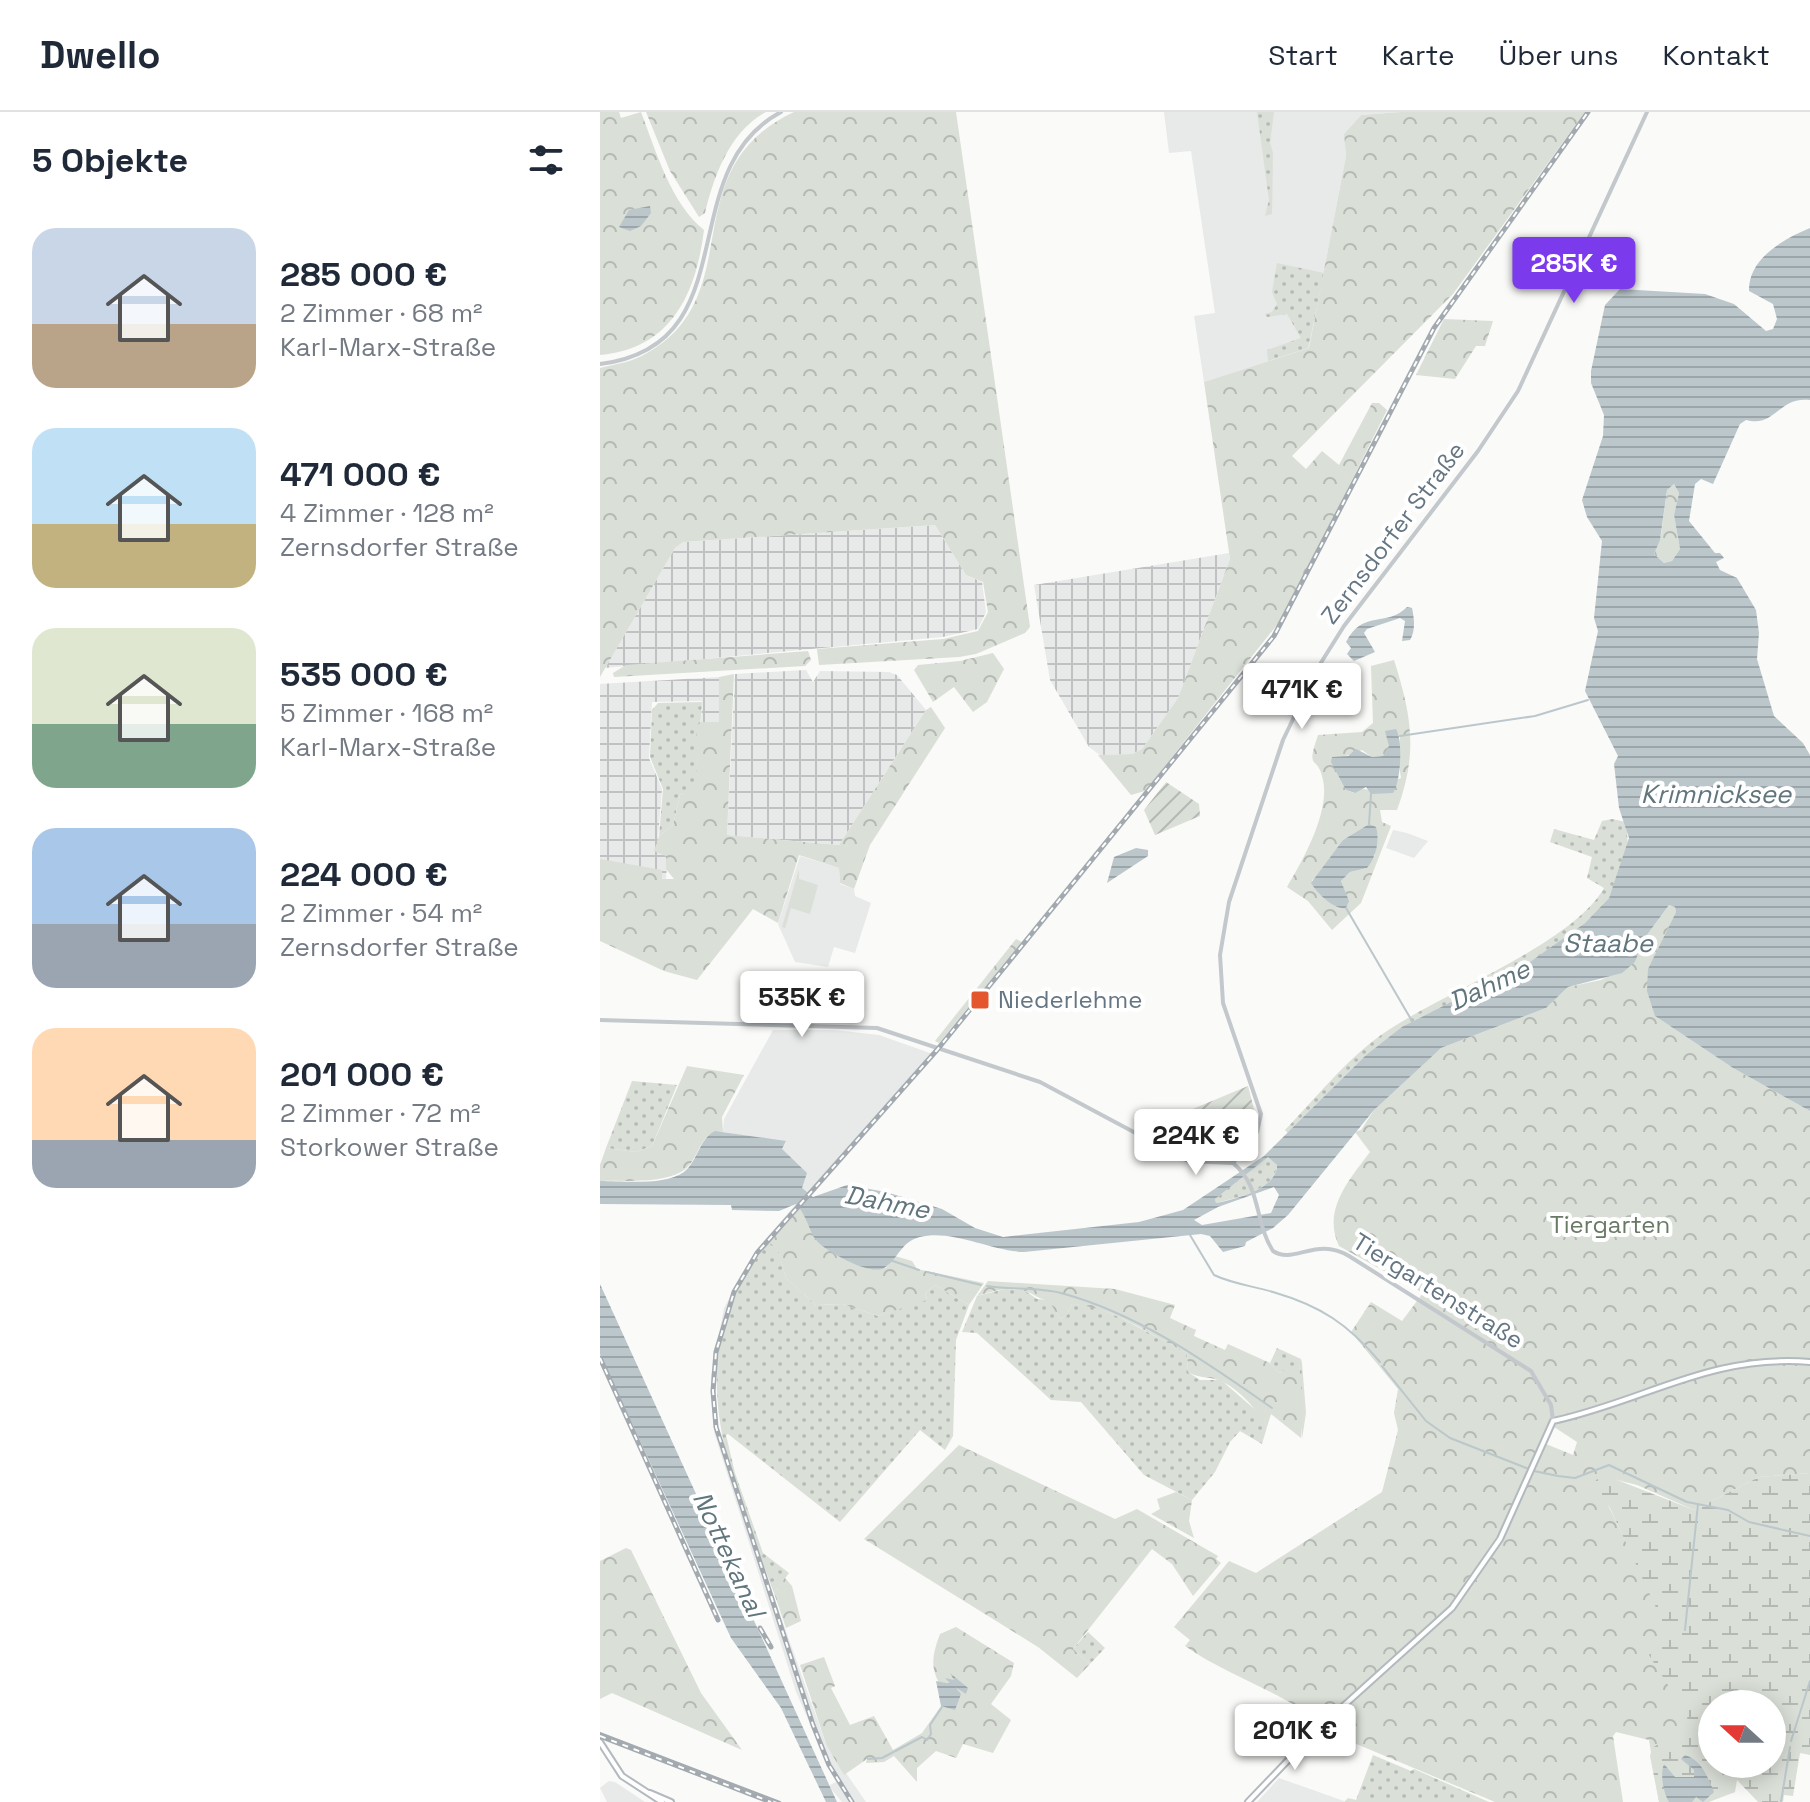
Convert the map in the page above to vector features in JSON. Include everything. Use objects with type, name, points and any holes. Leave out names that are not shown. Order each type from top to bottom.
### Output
[{"type":"main road","points":[[1248,1802],[1319,1728],[1452,1608],[1500,1539],[1553,1421],[1715,1369],[1764,1360],[1810,1362]]},
{"type":"main road","points":[[600,1742],[622,1776],[662,1802]]},
{"type":"main road","points":[[644,1791],[671,1802]]},
{"type":"street","points":[[600,364],[643,352],[666,335],[686,313],[702,273],[716,196],[727,167],[752,133],[781,112]]},
{"type":"street","name":"Zernsdorfer Straße","points":[[1233,1163],[1257,1132],[1261,1114],[1223,1003],[1221,944],[1229,902],[1275,762],[1310,683],[1339,634],[1507,408],[1539,350],[1647,112]]},
{"type":"street","points":[[600,1020],[867,1027],[1056,1088],[1194,1162],[1233,1163]]},
{"type":"street","name":"Tiergartenstraße","points":[[1233,1163],[1256,1191],[1263,1228],[1271,1248],[1281,1256],[1324,1247],[1339,1250],[1523,1365],[1541,1384],[1552,1408],[1553,1421]]},
{"type":"shaded area","points":[[1164,112],[1401,112],[1361,115],[1344,134],[1346,156],[1309,348],[1204,382],[1194,316],[1215,313],[1191,151],[1169,153]]},
{"type":"shaded area","points":[[935,525],[966,575],[982,582],[986,612],[978,629],[943,637],[605,668],[675,548],[683,542]]},
{"type":"shaded area","points":[[1229,553],[1230,559],[1178,698],[1142,749],[1132,754],[1100,755],[1089,747],[1050,680],[1034,585]]},
{"type":"shaded area","points":[[806,670],[813,682],[820,671],[889,672],[897,675],[926,710],[839,845],[727,835],[735,674]]},
{"type":"shaded area","points":[[719,677],[719,722],[701,722],[702,701],[652,702],[649,758],[662,789],[657,851],[668,853],[666,879],[600,873],[600,684]]},
{"type":"shaded area","points":[[1393,830],[1428,841],[1414,858],[1386,848]]},
{"type":"shaded area","points":[[800,856],[839,868],[840,884],[854,889],[855,896],[871,903],[855,953],[834,947],[828,967],[795,962],[778,924]]},
{"type":"shaded area","points":[[773,1030],[835,1030],[879,1035],[930,1053],[936,1052],[759,1254],[730,1307],[716,1365],[716,1417],[729,1470],[826,1744],[866,1802],[842,1802],[831,1789],[830,1785],[836,1782],[796,1692],[714,1432],[711,1376],[724,1308],[756,1250],[796,1204],[782,1149],[786,1142],[723,1132],[724,1119]]},
{"type":"shaded area","points":[[1279,1778],[1344,1801],[1344,1802],[1257,1802]]},
{"type":"shaded area","points":[[609,1781],[645,1802],[607,1802],[600,1788]]},
{"type":"green space","points":[[600,112],[619,112],[621,118],[641,112],[674,192],[692,219],[704,230],[694,276],[676,314],[662,330],[645,342],[625,351],[600,355]]},
{"type":"green space","points":[[646,112],[766,112],[753,120],[733,143],[713,184],[705,213],[699,217],[670,171]]},
{"type":"green space","points":[[794,112],[956,112],[1030,627],[1025,633],[976,654],[819,665],[817,649],[943,639],[978,631],[988,612],[983,582],[966,575],[935,525],[683,542],[675,548],[600,677],[600,368],[642,356],[678,328],[697,299],[721,198],[734,166],[757,137]]},
{"type":"green space","points":[[1257,112],[1274,112],[1270,143],[1273,153],[1272,214],[1265,216],[1269,200]]},
{"type":"green space","points":[[1401,112],[1585,112],[1453,294],[1292,456],[1306,469],[1322,451],[1339,465],[1372,403],[1379,403],[1387,410],[1284,616],[1145,791],[1131,795],[1098,755],[1132,754],[1142,749],[1178,698],[1230,559],[1204,382],[1309,348],[1346,156],[1344,134],[1361,115]]},
{"type":"green space","points":[[1277,263],[1324,273],[1308,348],[1268,361],[1267,350],[1301,338],[1287,314],[1267,317],[1265,314],[1272,312],[1277,304],[1272,292]]},
{"type":"green space","points":[[1444,319],[1493,321],[1485,346],[1476,346],[1455,379],[1416,375]]},
{"type":"green space","points":[[1674,484],[1679,493],[1674,515],[1680,549],[1672,561],[1664,563],[1654,554],[1661,535],[1667,490]]},
{"type":"green space","points":[[808,651],[811,660],[805,666],[614,677],[613,673],[626,665]]},
{"type":"green space","points":[[993,653],[1004,669],[987,702],[973,712],[954,687],[933,702],[914,670],[918,665],[960,661]]},
{"type":"green space","points":[[1394,660],[1408,717],[1408,771],[1397,810],[1380,810],[1382,822],[1391,826],[1361,903],[1332,930],[1308,901],[1287,887],[1314,835],[1323,806],[1323,780],[1313,759],[1318,735],[1362,732],[1373,723],[1371,666]],"holes":[[[1400,736],[1398,759],[1401,778],[1369,790],[1359,788],[1354,793],[1346,790],[1339,773],[1343,757],[1362,750],[1372,757],[1383,756]],[[1369,824],[1375,855],[1367,868],[1350,872],[1341,881],[1347,897],[1322,894],[1312,880],[1319,877],[1343,840]]]},
{"type":"green space","points":[[734,674],[727,835],[839,845],[926,710],[931,707],[945,728],[870,845],[854,889],[840,883],[839,868],[799,855],[778,923],[753,909],[697,980],[664,971],[600,941],[600,859],[662,870],[662,879],[674,879],[666,869],[666,856],[654,851],[659,836],[673,825],[680,795],[688,790],[696,775],[697,726],[701,722],[719,722],[719,677]]},
{"type":"green space","points":[[702,702],[696,782],[689,791],[680,795],[673,825],[659,836],[663,789],[650,757],[652,710],[658,703]]},
{"type":"green space","points":[[1166,782],[1199,804],[1200,816],[1155,835],[1144,810]]},
{"type":"green space","points":[[1612,819],[1626,822],[1628,845],[1609,898],[1585,923],[1531,962],[1365,1056],[1288,1133],[1285,1130],[1343,1068],[1381,1035],[1535,949],[1588,909],[1604,888],[1587,878],[1592,857],[1550,842],[1554,829],[1594,840],[1602,821]]},
{"type":"green space","points":[[799,869],[799,879],[818,885],[810,914],[791,908],[785,928],[782,927]]},
{"type":"green space","name":"Tiergarten","points":[[1669,905],[1675,907],[1676,912],[1659,947],[1655,1016],[1733,1068],[1810,1111],[1810,1473],[1759,1477],[1694,1510],[1637,1485],[1601,1476],[1608,1505],[1664,1620],[1698,1722],[1698,1778],[1724,1778],[1735,1792],[1709,1802],[1659,1802],[1649,1740],[1616,1732],[1613,1736],[1623,1802],[1495,1802],[1323,1730],[1326,1727],[1292,1704],[1185,1646],[1190,1640],[1174,1627],[1229,1561],[1256,1573],[1382,1492],[1398,1430],[1394,1413],[1398,1389],[1351,1332],[1371,1302],[1402,1321],[1423,1293],[1339,1246],[1335,1233],[1336,1208],[1346,1185],[1370,1152],[1355,1132],[1361,1130],[1374,1110],[1410,1074],[1441,1048],[1546,1008],[1568,987],[1601,980],[1635,962],[1644,939]],"holes":[[[1554,1427],[1577,1442],[1573,1455],[1546,1444]]]},
{"type":"green space","points":[[1016,939],[1022,942],[939,1043],[935,1041]]},
{"type":"green space","points":[[687,1066],[744,1075],[722,1117],[723,1132],[709,1136],[687,1168],[672,1176],[652,1180],[600,1181],[600,1165],[606,1148],[636,1152],[652,1146]]},
{"type":"green space","points":[[632,1081],[677,1085],[652,1146],[636,1152],[606,1148]]},
{"type":"green space","points":[[1248,1086],[1256,1117],[1248,1138],[1222,1157],[1189,1157],[1190,1146],[1183,1145],[1183,1113]]},
{"type":"green space","points":[[1268,1156],[1277,1165],[1270,1181],[1254,1192],[1216,1203],[1215,1199]]},
{"type":"green space","points":[[800,1207],[818,1241],[838,1256],[886,1268],[895,1256],[912,1261],[917,1269],[984,1283],[969,1305],[935,1285],[925,1293],[927,1300],[878,1316],[842,1304],[816,1305],[786,1278],[778,1250],[769,1242]]},
{"type":"green space","points":[[769,1242],[778,1249],[786,1278],[816,1305],[842,1304],[878,1316],[927,1299],[925,1293],[935,1285],[969,1305],[956,1340],[953,1436],[945,1450],[920,1430],[840,1522],[726,1435],[735,1473],[763,1553],[789,1573],[774,1593],[728,1459],[719,1415],[717,1371],[723,1328],[740,1285]]},
{"type":"green space","points":[[988,1281],[1115,1289],[1175,1305],[1170,1318],[1196,1330],[1194,1336],[1225,1350],[1228,1344],[1270,1363],[1279,1373],[1299,1363],[1303,1411],[1301,1438],[1271,1414],[1267,1427],[1236,1390],[1219,1380],[1188,1372],[1187,1353],[1131,1323],[1102,1310],[1072,1304],[1067,1315],[1060,1319],[1049,1301],[1019,1290],[1001,1290],[977,1296]]},
{"type":"green space","points":[[1005,1289],[1024,1290],[1037,1299],[1049,1300],[1060,1319],[1067,1315],[1072,1304],[1090,1305],[1187,1353],[1188,1372],[1200,1380],[1221,1380],[1259,1413],[1267,1427],[1262,1444],[1240,1431],[1230,1442],[1215,1472],[1192,1500],[1144,1475],[1081,1402],[1051,1400],[977,1333],[962,1332],[977,1296]]},
{"type":"green space","points":[[1277,1348],[1301,1359],[1306,1413],[1302,1439],[1299,1364],[1279,1373],[1270,1363]]},
{"type":"green space","points":[[959,1445],[1115,1519],[1137,1509],[1218,1556],[1216,1559],[1221,1563],[1193,1596],[1172,1564],[1152,1549],[1073,1649],[1090,1664],[1077,1678],[1038,1647],[864,1539]]},
{"type":"green space","points":[[1810,1473],[1810,1755],[1800,1753],[1793,1796],[1784,1795],[1783,1802],[1758,1802],[1737,1780],[1735,1792],[1703,1802],[1713,1793],[1707,1778],[1786,1778],[1786,1690],[1698,1690],[1698,1763],[1695,1760],[1681,1760],[1694,1770],[1694,1777],[1680,1779],[1667,1768],[1664,1779],[1669,1802],[1659,1802],[1650,1756],[1652,1748],[1688,1727],[1687,1715],[1649,1655],[1654,1645],[1666,1642],[1664,1625],[1610,1508],[1593,1483],[1601,1476],[1607,1476],[1694,1510],[1759,1477]]},
{"type":"green space","points":[[1176,1492],[1192,1500],[1189,1521],[1194,1538],[1151,1514],[1160,1509],[1157,1499]]},
{"type":"green space","points":[[626,1548],[631,1550],[701,1693],[742,1750],[612,1693],[600,1699],[600,1561]]},
{"type":"green space","points":[[785,1578],[792,1586],[801,1621],[786,1628],[774,1593]]},
{"type":"green space","points":[[956,1627],[1014,1663],[1011,1676],[991,1704],[1011,1720],[993,1753],[963,1744],[956,1758],[936,1751],[917,1768],[917,1782],[894,1756],[884,1762],[866,1763],[867,1759],[844,1775],[826,1744],[800,1665],[824,1657],[835,1686],[831,1688],[850,1725],[874,1716],[893,1750],[922,1733],[941,1706],[952,1707],[937,1680],[933,1665],[940,1634]]},
{"type":"green space","points":[[1088,1632],[1105,1648],[1090,1664],[1073,1649]]},
{"type":"green space","points":[[1373,1755],[1411,1771],[1414,1769],[1489,1802],[1344,1802],[1348,1798],[1356,1800]]},
{"type":"water","points":[[650,206],[651,213],[641,226],[630,231],[619,227],[629,210]]},
{"type":"water","name":"Krimnicksee","points":[[1810,228],[1810,400],[1791,403],[1764,420],[1746,420],[1740,424],[1713,484],[1701,479],[1695,484],[1689,521],[1715,553],[1720,553],[1724,558],[1716,562],[1720,570],[1737,578],[1756,610],[1759,633],[1757,659],[1774,716],[1803,743],[1810,755],[1810,1111],[1733,1068],[1655,1016],[1647,991],[1648,969],[1676,912],[1675,907],[1669,905],[1644,939],[1635,962],[1622,973],[1568,987],[1546,1008],[1441,1048],[1374,1110],[1288,1215],[1273,1228],[1246,1242],[1245,1246],[1223,1252],[1210,1236],[1201,1234],[1024,1252],[932,1235],[908,1242],[889,1265],[878,1270],[849,1262],[822,1246],[796,1204],[779,1211],[732,1210],[731,1205],[600,1204],[600,1181],[643,1182],[676,1176],[689,1167],[705,1139],[715,1131],[786,1141],[782,1149],[807,1173],[802,1188],[813,1197],[847,1185],[886,1192],[942,1209],[975,1228],[1003,1237],[1139,1222],[1183,1210],[1264,1156],[1365,1056],[1402,1027],[1530,962],[1585,923],[1609,898],[1629,838],[1619,808],[1614,764],[1618,756],[1585,691],[1598,631],[1594,618],[1602,541],[1587,517],[1582,500],[1603,436],[1604,415],[1591,383],[1591,371],[1605,305],[1620,289],[1705,294],[1734,304],[1766,331],[1773,329],[1777,319],[1773,304],[1749,291],[1750,280],[1754,269],[1769,252]],"holes":[[[1674,484],[1679,493],[1674,515],[1680,549],[1672,561],[1664,563],[1654,554],[1660,540],[1667,490]],[[1268,1157],[1277,1165],[1270,1180],[1254,1192],[1216,1203],[1215,1199]],[[1274,1187],[1279,1195],[1271,1213],[1202,1225],[1194,1220],[1218,1207]]]},
{"type":"water","points":[[1407,607],[1412,608],[1414,620],[1410,640],[1402,641],[1405,621],[1400,618],[1367,629],[1364,633],[1375,652],[1354,661],[1347,654],[1351,648],[1346,642],[1360,626],[1391,617]]},
{"type":"water","points":[[1396,729],[1400,761],[1393,793],[1371,794],[1366,787],[1355,793],[1346,790],[1331,762],[1332,757],[1348,756],[1356,749],[1372,757],[1383,756],[1389,746],[1385,731]]},
{"type":"water","points":[[1369,824],[1376,827],[1377,832],[1375,854],[1367,868],[1350,872],[1341,881],[1349,901],[1346,908],[1331,904],[1311,883],[1343,840]]},
{"type":"water","points":[[1136,848],[1148,850],[1148,856],[1107,883],[1114,857]]},
{"type":"water","points":[[600,1284],[837,1802],[826,1802],[781,1708],[731,1638],[600,1354]]},
{"type":"water","points":[[950,1673],[968,1688],[966,1694],[955,1687],[961,1694],[955,1710],[941,1706],[936,1681],[951,1684],[945,1678],[954,1680]]},
{"type":"water","points":[[1685,1755],[1691,1757],[1698,1763],[1698,1778],[1708,1778],[1714,1792],[1703,1802],[1696,1797],[1692,1802],[1669,1802],[1662,1778],[1664,1764],[1675,1777],[1694,1777],[1694,1770],[1681,1759]]},
{"type":"waterway","points":[[1400,736],[1535,716],[1588,700]]},
{"type":"waterway","points":[[1369,824],[1371,794]]},
{"type":"waterway","points":[[1346,908],[1412,1021]]},
{"type":"waterway","points":[[1190,1235],[1214,1275],[1290,1297],[1320,1310],[1357,1337],[1380,1362]]},
{"type":"waterway","points":[[890,1260],[919,1270]]},
{"type":"waterway","points":[[927,1272],[981,1285]]},
{"type":"waterway","points":[[987,1286],[1061,1293],[1118,1313],[1197,1357],[1272,1408]]},
{"type":"waterway","points":[[1382,1366],[1426,1421],[1450,1438],[1534,1471],[1558,1476],[1575,1478],[1609,1465],[1687,1502],[1728,1510],[1749,1522],[1810,1536]]},
{"type":"waterway","points":[[1685,1630],[1698,1504]]},
{"type":"waterway","points":[[1791,1741],[1810,1681]]},
{"type":"waterway","points":[[868,1759],[882,1758],[922,1737],[927,1740],[931,1734],[930,1725],[942,1707]]},
{"type":"waterway","points":[[1781,1802],[1790,1747]]},
{"type":"tram line","points":[[600,1733],[780,1802]]},
{"type":"railway","points":[[852,1802],[829,1765],[813,1725],[716,1427],[713,1391],[716,1352],[734,1292],[757,1253],[937,1050],[1274,636],[1434,328],[1588,112]]},
{"type":"railway","points":[[600,1358],[718,1620]]},
{"type":"railway","points":[[760,1628],[771,1647]]},
{"type":"railway","points":[[600,1736],[771,1802]]},
{"type":"place","name":"Niederlehme","points":[[980,1000]]},
{"type":"water label","name":"Staabe","points":[[1608,943]]},
{"type":"water label","name":"Dahme","points":[[1489,985]]},
{"type":"water label","name":"Dahme","points":[[887,1202]]},
{"type":"water label","name":"Nottekanal","points":[[729,1554]]}]
